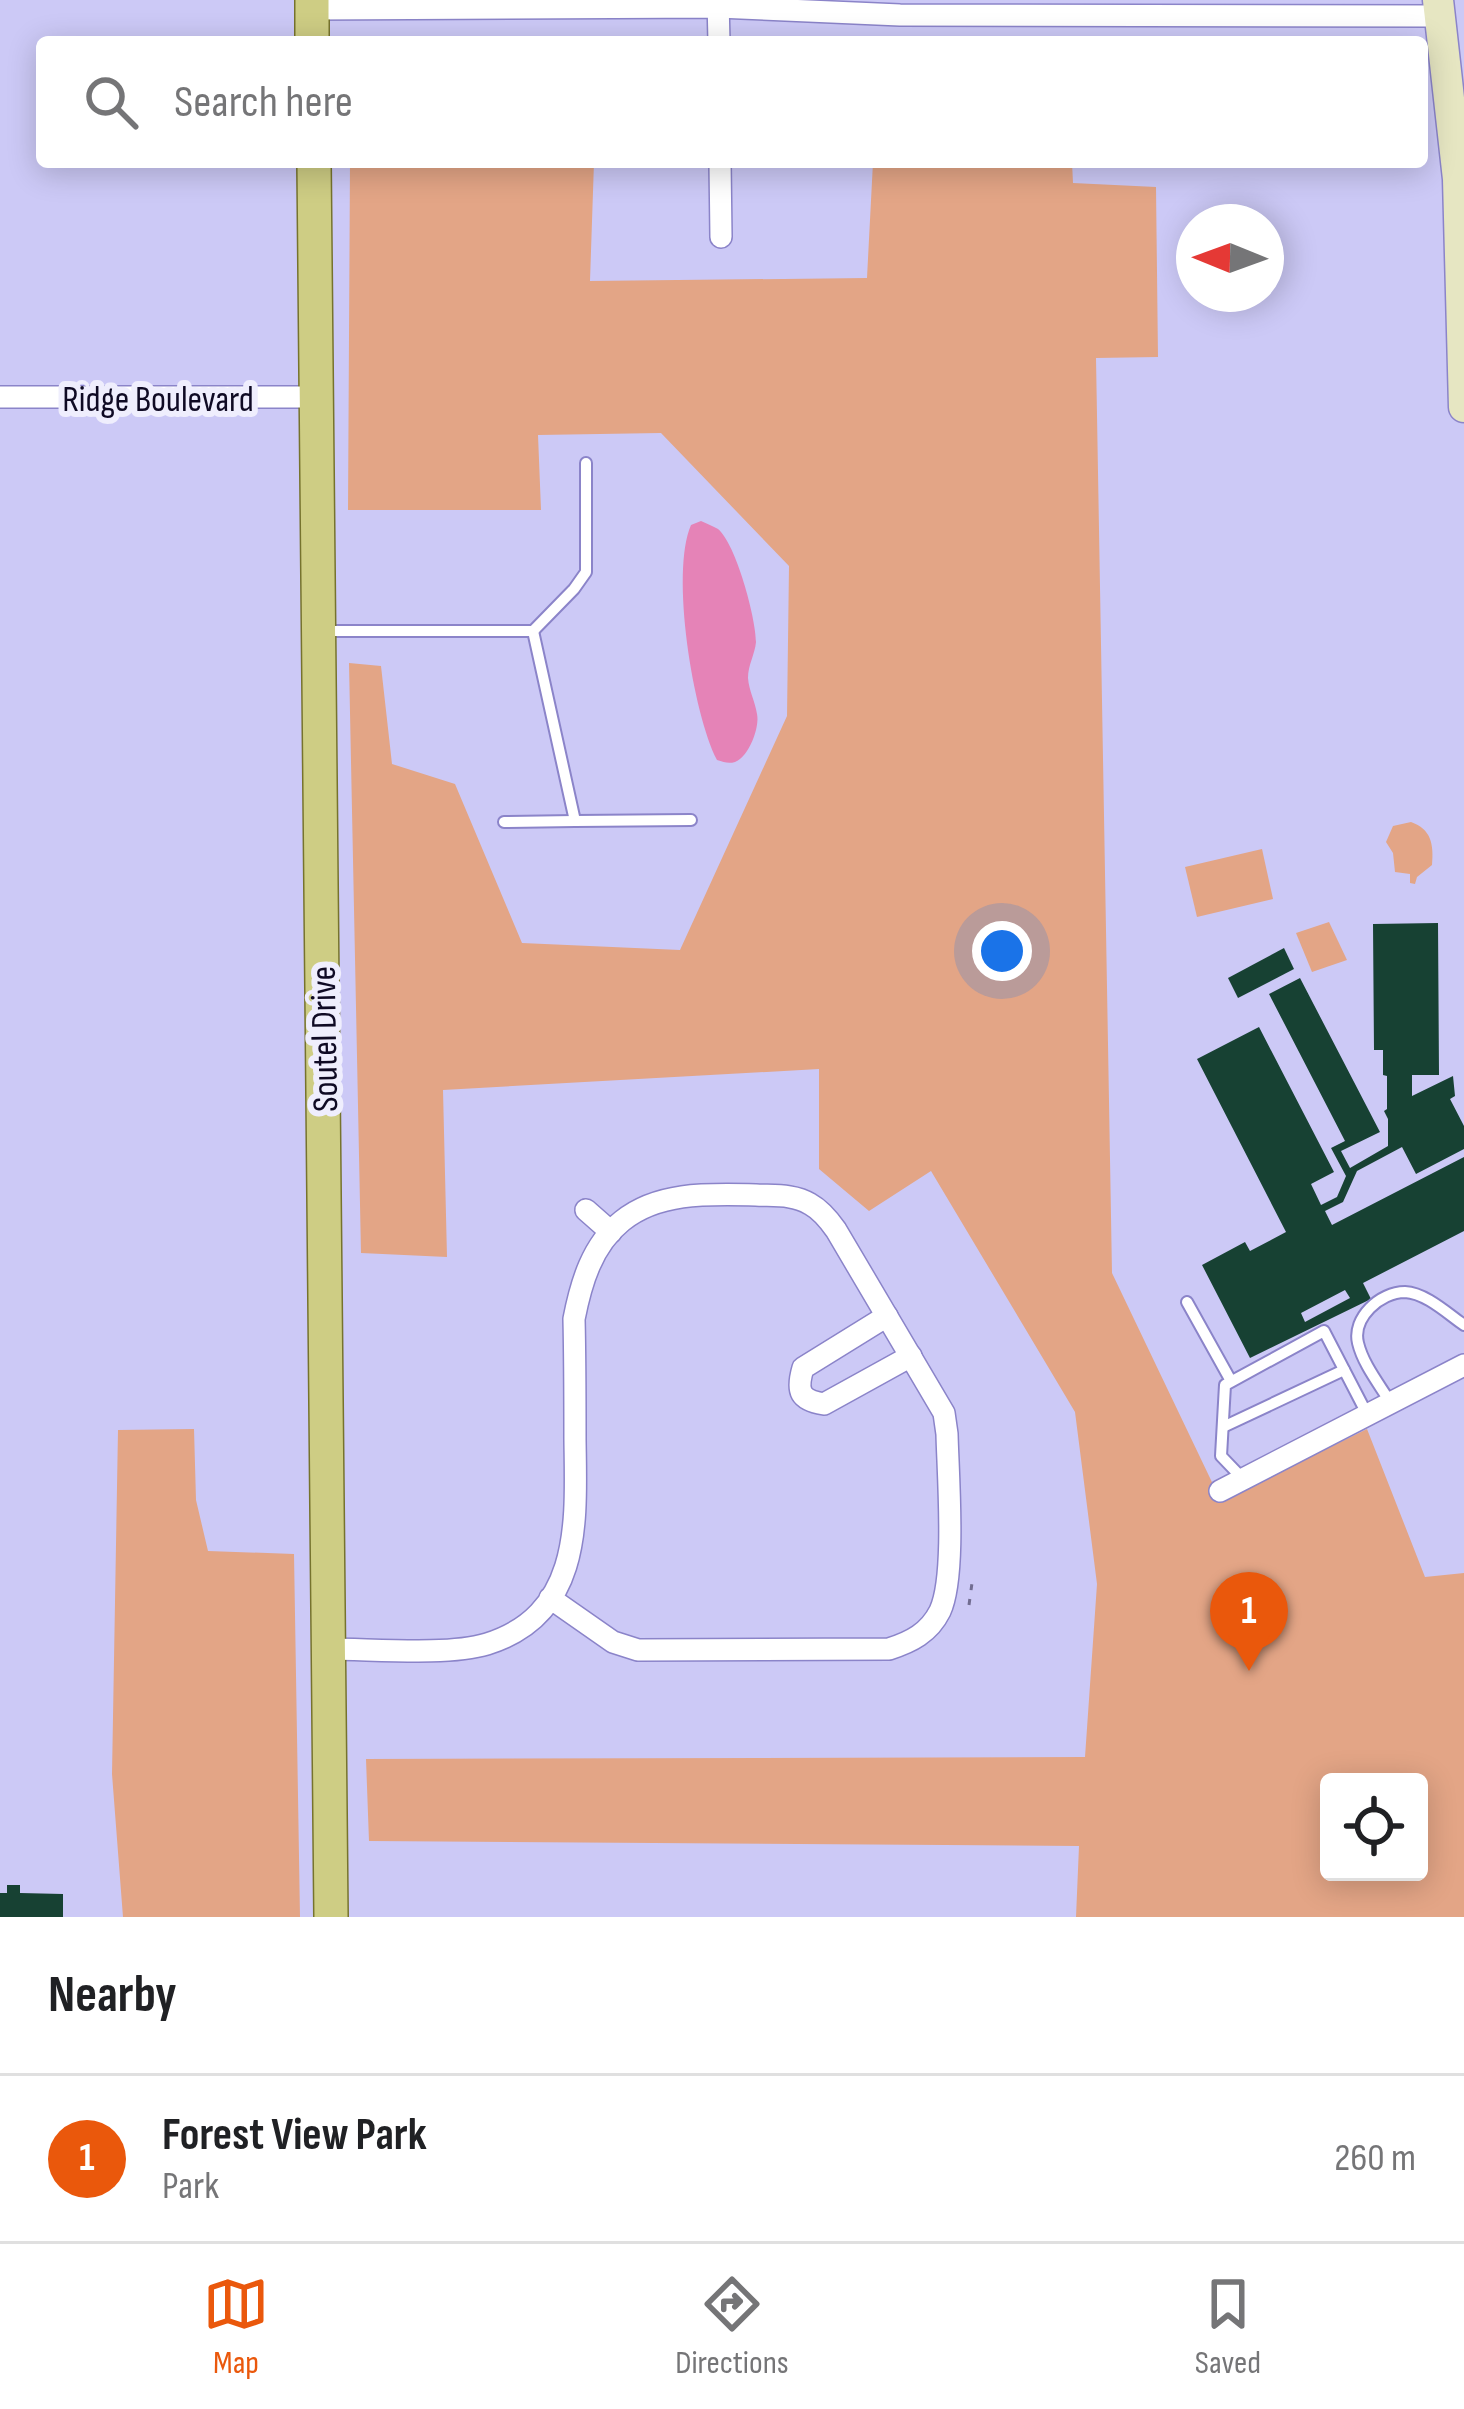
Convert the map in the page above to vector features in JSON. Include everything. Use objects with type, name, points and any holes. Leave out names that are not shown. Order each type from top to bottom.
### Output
[{"type":"main road","name":"Soutel Drive","points":[[314,168],[331,1917]]},
{"type":"street","points":[[718,3],[719,36]]},
{"type":"street","points":[[312,17],[718,3],[901,15],[1439,8],[1459,196],[1464,406]]},
{"type":"street","points":[[720,168],[721,237]]},
{"type":"street","name":"Ridge Boulevard","points":[[0,397],[316,398]]},
{"type":"street","points":[[329,1649],[461,1649],[490,1643],[532,1618],[566,1571],[576,1528],[574,1319],[593,1256],[623,1220],[669,1200],[728,1195],[786,1196],[807,1202],[836,1230],[944,1413],[948,1586],[939,1612],[927,1630],[889,1649],[638,1650],[613,1642],[550,1598]]},
{"type":"street","points":[[586,1210],[611,1232]]},
{"type":"street","points":[[887,1316],[803,1368],[800,1393],[808,1402],[824,1404],[910,1356]]},
{"type":"street","points":[[1220,1491],[1464,1365]]},
{"type":"lane","points":[[319,631],[532,632],[586,572],[586,463]]},
{"type":"lane","points":[[532,632],[575,821]]},
{"type":"lane","points":[[504,822],[692,820]]},
{"type":"lane","points":[[1390,1402],[1358,1345],[1361,1316],[1404,1292],[1423,1298],[1464,1325]]},
{"type":"lane","points":[[1187,1302],[1231,1382]]},
{"type":"lane","points":[[1244,1480],[1221,1456],[1225,1385],[1324,1331],[1367,1414]]},
{"type":"lane","points":[[1223,1427],[1344,1370]]},
{"type":"path","points":[[969,1605],[972,1583]]},
{"type":"shaded area","points":[[350,168],[594,168],[590,281],[867,278],[873,168],[1072,168],[1073,183],[1156,187],[1158,357],[1096,358],[1112,1273],[1221,1501],[1367,1429],[1425,1577],[1464,1573],[1464,1917],[1076,1917],[1079,1846],[369,1841],[366,1759],[1085,1757],[1097,1584],[1075,1412],[931,1171],[869,1211],[819,1169],[819,1069],[443,1090],[447,1257],[361,1253],[349,663],[381,666],[392,764],[455,784],[522,943],[680,950],[787,716],[789,566],[661,433],[538,435],[541,510],[348,510]]},
{"type":"shaded area","points":[[701,521],[718,529],[732,550],[755,631],[748,678],[757,726],[749,748],[733,763],[717,760],[708,738],[687,643],[685,547],[691,525]]},
{"type":"shaded area","points":[[1411,822],[1427,833],[1432,850],[1432,865],[1415,884],[1410,883],[1410,874],[1395,872],[1386,842],[1393,826]]},
{"type":"shaded area","points":[[1262,849],[1273,899],[1197,917],[1185,867]]},
{"type":"shaded area","points":[[1329,922],[1347,960],[1312,972],[1296,933]]},
{"type":"shaded area","points":[[194,1429],[196,1500],[208,1551],[294,1554],[300,1917],[123,1917],[112,1774],[118,1430]]},
{"type":"building","points":[[1438,923],[1439,1075],[1412,1075],[1412,1096],[1453,1076],[1455,1096],[1450,1099],[1464,1126],[1464,1149],[1416,1174],[1402,1147],[1357,1171],[1343,1202],[1325,1211],[1332,1225],[1464,1157],[1464,1231],[1363,1283],[1371,1299],[1250,1358],[1202,1265],[1245,1242],[1250,1251],[1286,1232],[1197,1059],[1259,1027],[1334,1172],[1311,1184],[1321,1205],[1337,1197],[1346,1176],[1331,1148],[1345,1141],[1269,994],[1300,978],[1380,1132],[1341,1151],[1350,1168],[1388,1146],[1387,1076],[1383,1075],[1383,1050],[1374,1050],[1373,924]],"holes":[[[1345,1290],[1350,1298],[1305,1322],[1301,1313]]]},
{"type":"building","points":[[1284,948],[1294,969],[1238,998],[1228,978]]},
{"type":"building","points":[[7,1885],[20,1885],[20,1893],[63,1894],[63,1917],[0,1917],[0,1893],[7,1893]]},
{"type":"place","name":"Forest View Park","points":[[1249,1671]]}]
